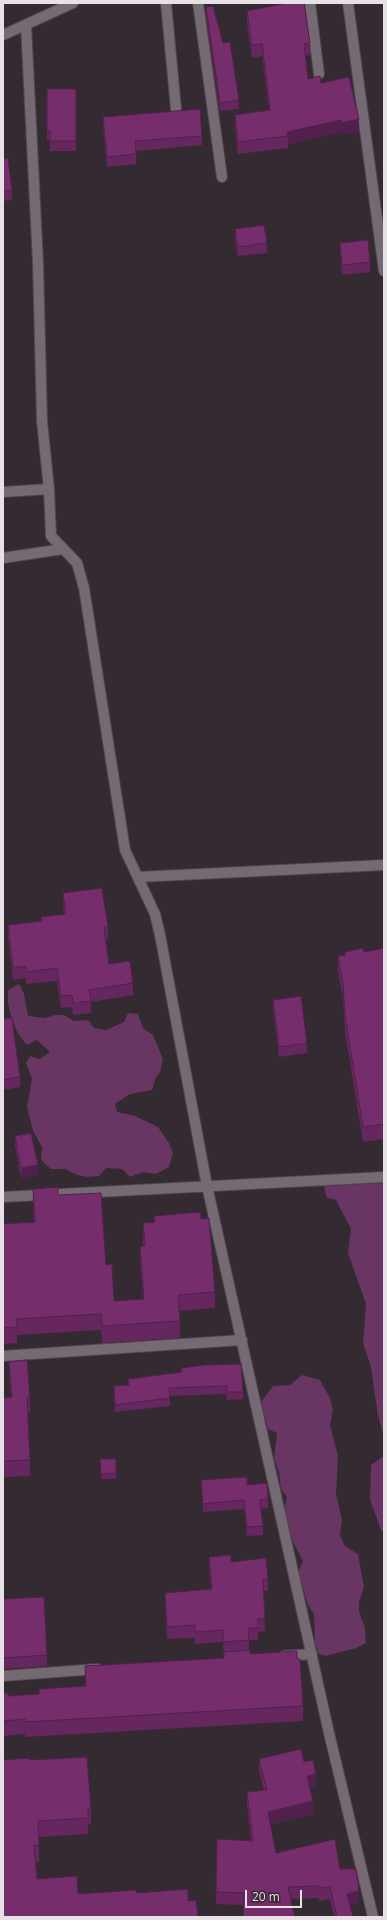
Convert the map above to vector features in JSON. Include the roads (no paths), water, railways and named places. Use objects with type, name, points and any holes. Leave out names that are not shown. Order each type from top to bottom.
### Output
[{"type":"street","points":[[3,35],[73,3]]},
{"type":"street","points":[[166,3],[176,109]]},
{"type":"street","points":[[198,3],[222,177]]},
{"type":"street","points":[[310,3],[319,74]]},
{"type":"street","points":[[348,3],[384,271]]},
{"type":"street","points":[[26,24],[38,263],[42,422],[49,489],[51,536],[77,563],[84,588],[125,850],[155,914],[207,1186],[312,1654],[373,1917]]},
{"type":"street","points":[[3,492],[49,489]]},
{"type":"street","points":[[3,558],[63,549]]},
{"type":"street","points":[[138,877],[384,865]]},
{"type":"street","points":[[3,1197],[384,1177]]},
{"type":"street","points":[[3,1356],[242,1340]]},
{"type":"street","points":[[272,1657],[312,1654]]},
{"type":"street","points":[[3,1676],[106,1668]]}]
